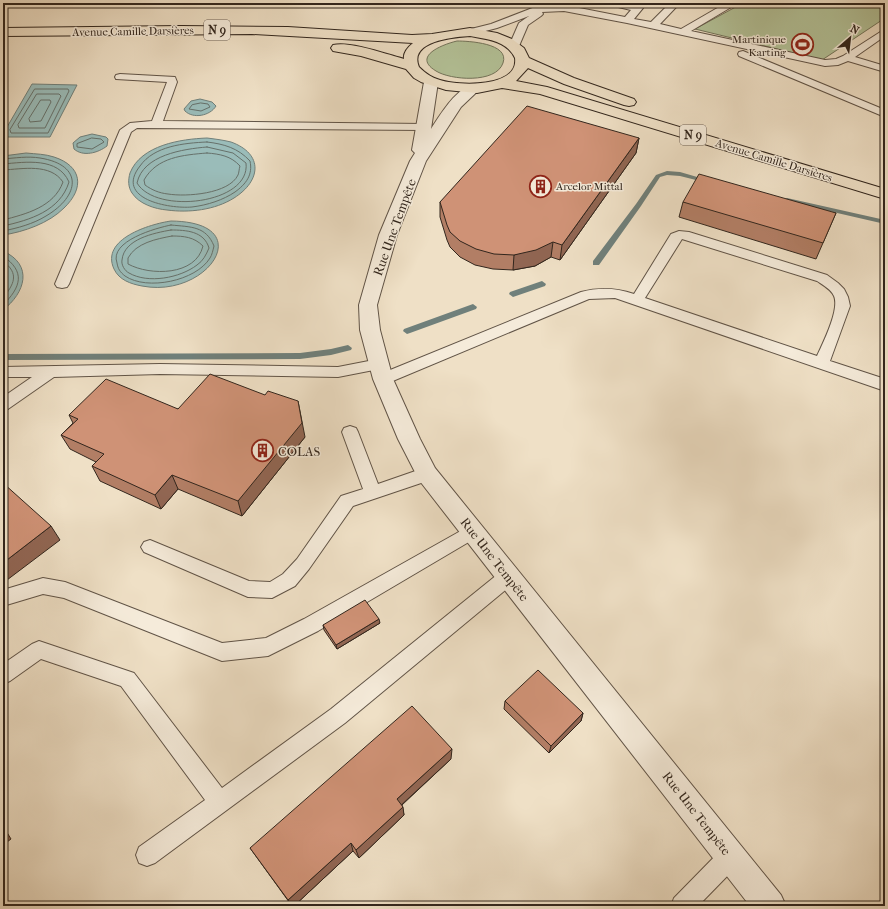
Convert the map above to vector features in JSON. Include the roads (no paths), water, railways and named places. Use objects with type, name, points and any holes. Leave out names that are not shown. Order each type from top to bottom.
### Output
[{"type":"main road","name":"Avenue Camille Darsières","points":[[3,32],[209,30],[290,32],[379,39],[430,38]]},
{"type":"main road","points":[[470,32],[502,39],[514,46],[520,53],[522,60],[520,69],[513,77],[500,83],[474,88],[458,88],[431,82],[415,72],[410,58],[413,50],[420,44],[430,38],[470,32]]},
{"type":"main road","name":"Avenue Camille Darsières","points":[[3,41],[279,41],[363,52],[412,66]]},
{"type":"main road","name":"Avenue Camille Darsières","points":[[522,60],[569,81],[642,107],[878,177]]},
{"type":"main road","name":"Avenue Camille Darsières","points":[[500,83],[542,90],[885,194]]},
{"type":"street","name":"Rue Une Tempête","points":[[418,161],[431,82]]},
{"type":"street","name":"Rue Une Tempête","points":[[474,88],[456,104],[446,116],[418,161],[388,235],[368,305],[370,330],[381,372],[409,439],[427,474],[770,906]]},
{"type":"lane","points":[[616,3],[640,6]]},
{"type":"lane","points":[[653,26],[675,3]]},
{"type":"lane","points":[[683,32],[733,3]]},
{"type":"lane","points":[[470,32],[494,26],[532,6],[571,9],[825,63],[838,62],[847,58],[885,32]]},
{"type":"lane","points":[[628,20],[640,6]]},
{"type":"lane","points":[[514,46],[524,23],[536,14],[555,8]]},
{"type":"lane","points":[[683,32],[748,56],[885,114]]},
{"type":"lane","points":[[847,58],[885,69]]},
{"type":"lane","points":[[120,77],[171,79],[172,82],[156,124]]},
{"type":"lane","points":[[62,284],[126,130],[134,125],[424,127]]},
{"type":"lane","points":[[637,300],[676,236],[679,235],[684,235],[822,278],[835,286],[841,296],[843,306],[822,364]]},
{"type":"lane","points":[[3,372],[160,369],[381,372],[586,295],[597,293],[616,293],[885,385]]},
{"type":"lane","points":[[3,405],[51,372]]},
{"type":"lane","points":[[350,432],[372,492]]},
{"type":"lane","points":[[150,547],[248,589],[272,590],[289,580],[303,564],[347,501],[427,474]]},
{"type":"lane","points":[[3,598],[43,586],[72,593],[222,652],[268,647],[310,625],[473,531]]},
{"type":"lane","points":[[147,855],[338,716],[509,576]]},
{"type":"lane","points":[[3,675],[39,650],[127,679],[219,802]]},
{"type":"lane","points":[[682,906],[731,856]]},
{"type":"water","points":[[32,84],[77,85],[50,137],[3,137],[3,134]]},
{"type":"water","points":[[200,99],[212,102],[216,106],[210,112],[197,116],[185,111],[184,109],[191,101]]},
{"type":"water","points":[[92,134],[106,137],[108,139],[107,146],[99,151],[90,153],[82,153],[74,149],[73,143],[80,137]]},
{"type":"water","points":[[207,138],[231,142],[242,147],[249,153],[254,161],[254,176],[250,184],[243,191],[227,202],[210,208],[193,211],[175,211],[157,208],[143,203],[135,197],[130,188],[129,178],[135,163],[143,156],[163,145],[186,140]]},
{"type":"water","points":[[26,153],[54,157],[70,166],[75,172],[77,178],[75,193],[64,208],[51,218],[28,229],[3,235],[3,156]]},
{"type":"water","points":[[171,221],[198,225],[213,233],[218,245],[215,259],[204,271],[187,281],[166,287],[142,286],[122,279],[114,269],[112,258],[114,249],[120,241],[140,230]]},
{"type":"water","points":[[3,251],[13,257],[19,264],[23,279],[17,296],[3,310]]},
{"type":"waterway","points":[[596,263],[639,205],[658,176],[667,173],[680,174],[708,181]]},
{"type":"waterway","points":[[787,200],[885,222]]},
{"type":"waterway","points":[[513,294],[542,284]]},
{"type":"waterway","points":[[407,331],[473,307]]},
{"type":"waterway","points":[[3,357],[300,356],[348,348]]},
{"type":"place","name":"Martinique Karting","points":[[802,45]]},
{"type":"place","name":"Arcelor Mittal","points":[[540,186]]},
{"type":"place","name":"COLAS","points":[[262,451]]}]
